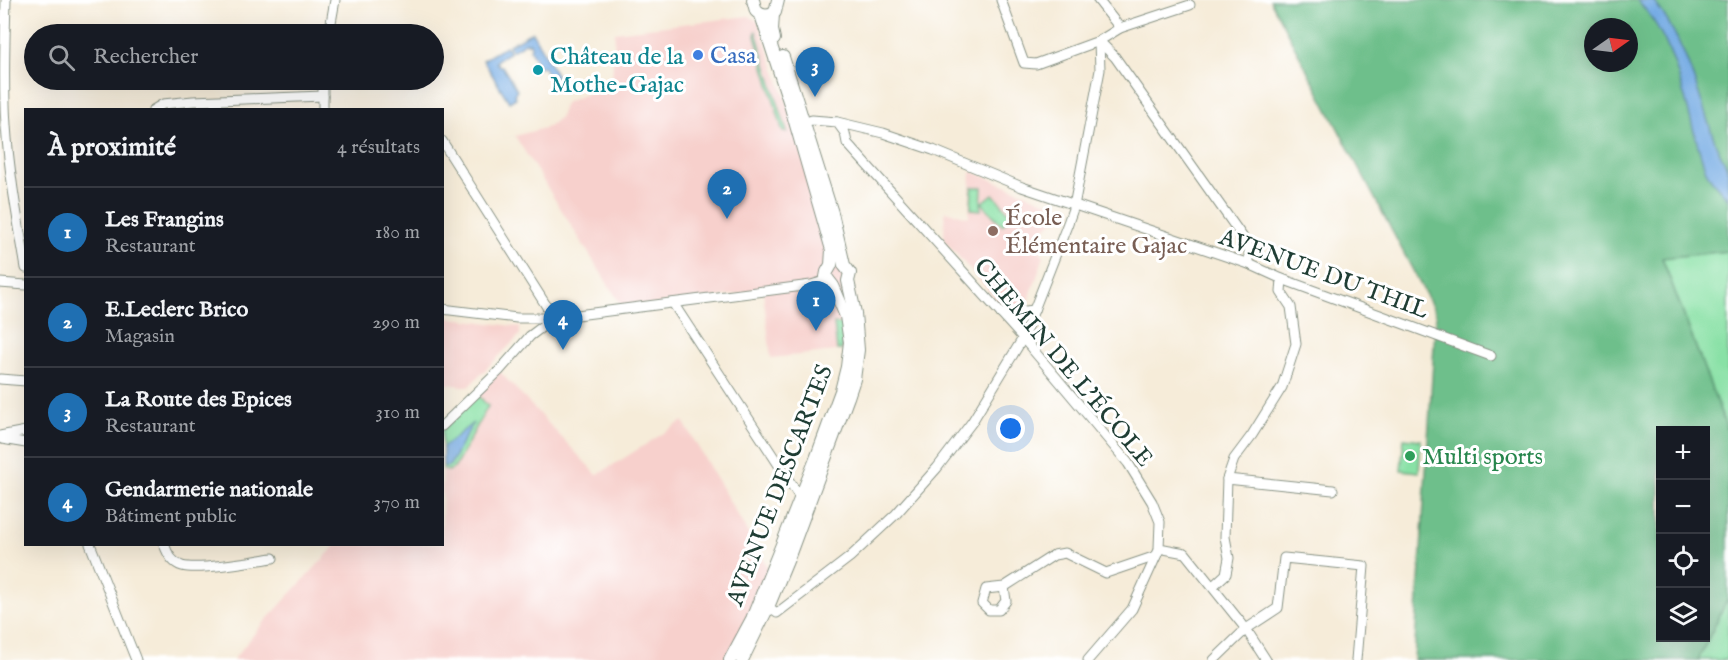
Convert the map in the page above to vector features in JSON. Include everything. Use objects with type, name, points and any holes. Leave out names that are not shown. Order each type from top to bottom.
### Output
[{"type":"main road","points":[[753,0],[754,9],[767,14],[778,6],[778,0]]},
{"type":"main road","name":"AVENUE DESCARTES","points":[[742,660],[768,608],[808,508],[854,379],[858,350],[855,313],[848,281],[850,273],[838,265],[832,213],[800,124],[784,60],[767,14]]},
{"type":"main road","name":"AVENUE DESCARTES","points":[[730,660],[752,619],[801,499],[841,391],[850,342],[846,316],[826,272],[838,265]]},
{"type":"main road","points":[[830,283],[843,286],[848,281]]},
{"type":"street","points":[[6,0],[2,98],[13,191],[24,256]]},
{"type":"street","points":[[331,24],[335,0]]},
{"type":"street","points":[[1002,0],[1023,63],[1036,64],[1099,41],[1120,28],[1190,5]]},
{"type":"street","points":[[1098,0],[1120,28]]},
{"type":"street","points":[[768,608],[777,613],[850,557],[896,514],[937,468],[972,422],[1023,338],[1074,206],[1100,70],[1099,41]]},
{"type":"street","points":[[1099,41],[1115,57],[1249,246],[1249,264]]},
{"type":"street","points":[[323,90],[323,108]]},
{"type":"street","points":[[156,108],[163,104],[193,101],[323,96]]},
{"type":"street","points":[[800,124],[812,120],[837,122]]},
{"type":"street","name":"AVENUE DU THIL","points":[[837,122],[933,150],[1022,188],[1249,264],[1282,279],[1491,356]]},
{"type":"street","name":"CHEMIN DE L'ÉCOLE","points":[[837,122],[845,133],[847,143],[1023,338],[1128,463],[1152,502],[1160,522],[1158,552]]},
{"type":"street","points":[[444,144],[554,318]]},
{"type":"street","points":[[1213,586],[1226,574],[1229,558],[1226,537],[1227,479],[1234,459],[1282,387],[1296,344],[1291,307],[1281,292],[1282,279]]},
{"type":"street","points":[[0,283],[24,285]]},
{"type":"street","points":[[444,309],[518,318],[554,318],[830,283]]},
{"type":"street","points":[[673,303],[801,499]]},
{"type":"street","points":[[1001,314],[1034,310]]},
{"type":"street","points":[[444,424],[499,371],[530,336],[554,318]]},
{"type":"street","points":[[0,379],[24,381]]},
{"type":"street","points":[[0,437],[24,431]]},
{"type":"street","points":[[0,437],[24,443]]},
{"type":"street","points":[[1227,479],[1333,490]]},
{"type":"street","points":[[91,546],[136,660]]},
{"type":"street","points":[[165,546],[169,556],[181,566],[208,566],[273,558]]},
{"type":"street","points":[[1004,587],[1054,555],[1065,553],[1106,573],[1158,552],[1172,549],[1185,553],[1213,586],[1266,660]]},
{"type":"street","points":[[1088,660],[1132,609],[1158,552]]},
{"type":"street","points":[[1214,660],[1246,629],[1278,608],[1284,558],[1364,566],[1356,660]]},
{"type":"shaded area","points":[[749,16],[758,22],[833,231],[854,323],[854,349],[771,358],[763,291],[623,308],[515,136],[548,127],[560,117],[565,103],[612,83],[615,32]]},
{"type":"shaded area","name":"École Élémentaire Gajac","points":[[971,171],[1059,207],[1062,213],[1058,222],[1055,219],[1031,241],[1044,256],[1028,303],[1024,305],[1003,307],[944,240],[945,211],[969,217]]},
{"type":"shaded area","points":[[444,317],[520,327],[520,335],[468,387],[444,383]]},
{"type":"shaded area","points":[[499,371],[597,475],[683,421],[768,568],[742,660],[233,660],[259,628],[335,546],[444,546],[444,429]]},
{"type":"green space","points":[[1270,0],[1728,0],[1728,251],[1662,258],[1728,432],[1728,598],[1710,635],[1710,426],[1656,426],[1656,642],[1707,642],[1698,660],[1414,660],[1436,314]]},
{"type":"green space","points":[[756,32],[787,132],[783,132],[755,36]]},
{"type":"green space","points":[[972,187],[982,187],[981,210],[971,209]]},
{"type":"green space","points":[[993,194],[1012,216],[1002,225],[982,203]]},
{"type":"green space","points":[[1728,251],[1728,432],[1662,257]]},
{"type":"green space","points":[[834,324],[843,324],[842,350],[837,350]]},
{"type":"green space","points":[[476,393],[488,406],[455,467],[449,471],[444,470],[444,428]]},
{"type":"green space","points":[[1404,438],[1421,440],[1419,472],[1401,470]]},
{"type":"green space","points":[[1728,598],[1728,660],[1698,660],[1707,642],[1710,642],[1710,635]]},
{"type":"water","points":[[1637,0],[1653,0],[1683,50],[1716,146],[1727,168],[1728,199],[1706,171],[1673,59],[1652,18]]},
{"type":"water","points":[[532,32],[557,76],[551,80],[543,66],[540,68],[530,50],[530,43],[525,43],[512,51],[509,45]]},
{"type":"water","points":[[506,46],[510,52],[496,62],[502,66],[517,90],[514,94],[516,98],[509,102],[483,60]]},
{"type":"water","points":[[473,423],[450,465],[446,467],[444,466],[444,446]]},
{"type":"place","name":"Casa","points":[[698,55]]},
{"type":"place","name":"Château de la Mothe-Gajac","points":[[538,70]]},
{"type":"place","name":"La Route des Epices","points":[[815,97]]},
{"type":"place","name":"E.Leclerc Brico","points":[[727,219]]},
{"type":"place","name":"École Élémentaire Gajac","points":[[993,231]]},
{"type":"place","name":"Les Frangins","points":[[816,331]]},
{"type":"place","name":"Gendarmerie nationale","points":[[563,350]]},
{"type":"place","name":"Multi sports","points":[[1410,456]]}]
